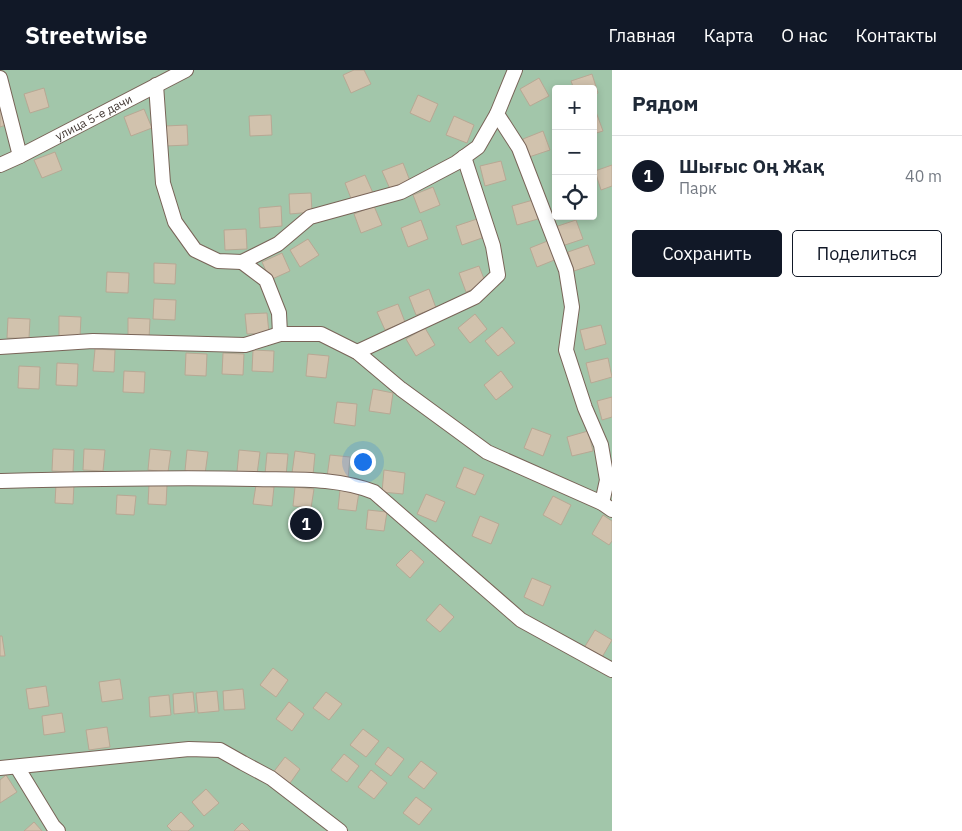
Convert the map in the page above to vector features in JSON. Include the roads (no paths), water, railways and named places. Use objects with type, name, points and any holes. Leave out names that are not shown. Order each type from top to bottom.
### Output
[{"type":"street","points":[[156,85],[163,183],[175,222],[195,250],[218,261],[242,262],[278,244],[310,218],[401,192],[456,163],[478,147],[497,114],[515,70]]},
{"type":"street","name":"улица 5-е дачи","points":[[0,165],[182,71]]},
{"type":"street","points":[[0,78],[20,156]]},
{"type":"street","points":[[0,347],[93,342],[245,345],[280,334],[322,334],[357,352],[401,389],[487,452],[607,507],[606,480],[601,445],[585,408],[566,350],[572,307],[566,270],[519,148],[497,114]]},
{"type":"street","points":[[357,352],[475,297],[498,275],[492,246],[464,157]]},
{"type":"street","points":[[242,262],[266,280],[279,313],[280,334]]},
{"type":"street","points":[[0,481],[189,478],[326,481],[357,485],[374,492],[521,620],[612,670]]},
{"type":"street","points":[[0,768],[189,749],[220,750],[271,778],[340,831]]},
{"type":"street","points":[[17,767],[58,831]]},
{"type":"place","name":"Шығыс Оң Жақ","points":[[306,524]]}]
